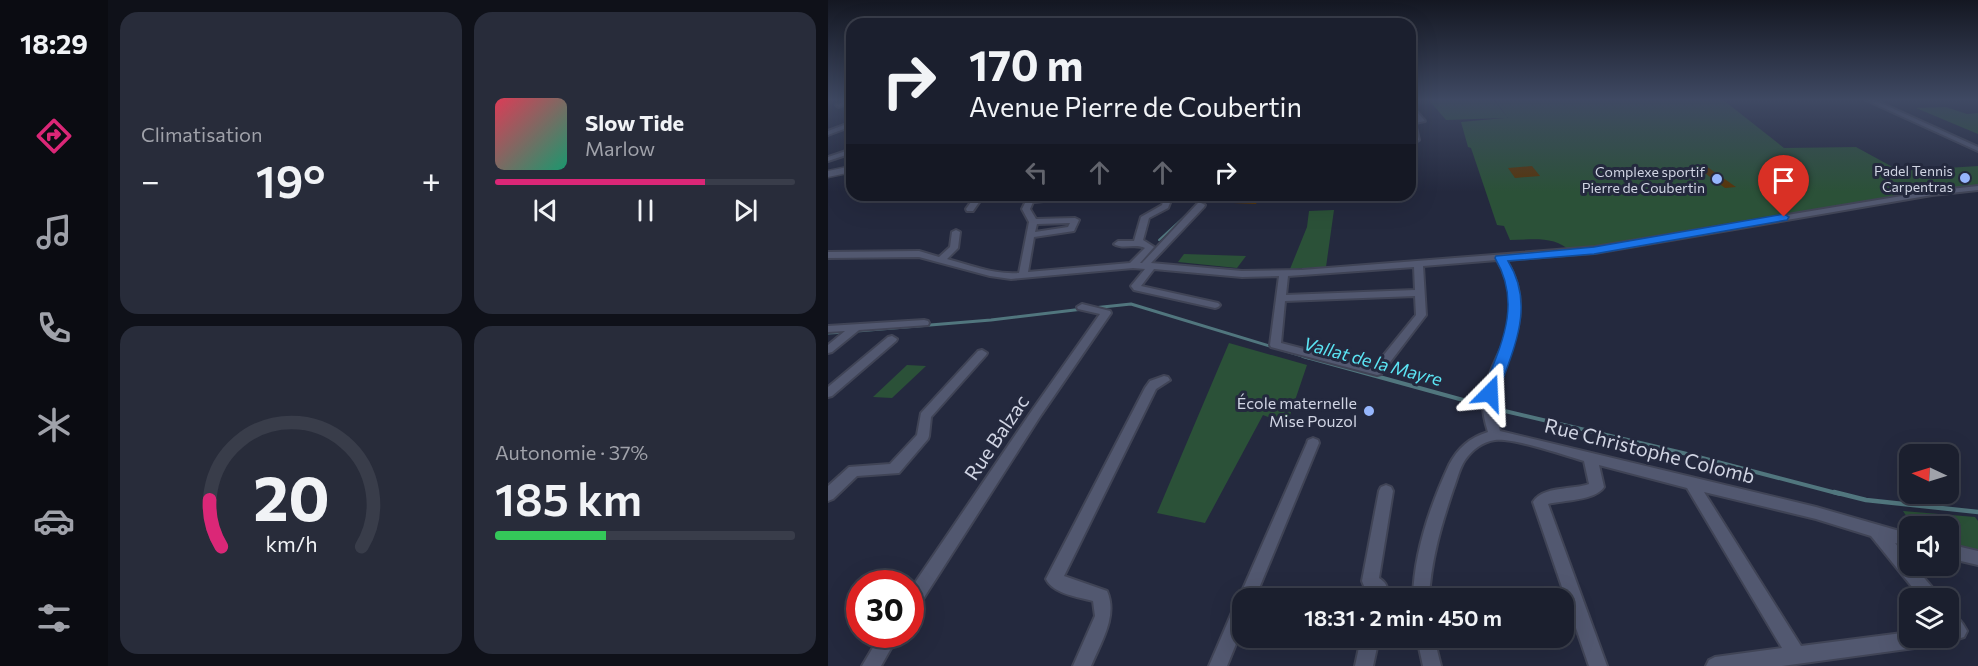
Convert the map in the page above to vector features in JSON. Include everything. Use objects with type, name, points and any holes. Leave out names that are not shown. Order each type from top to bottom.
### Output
[{"type":"main road","points":[[828,174],[846,170]]},
{"type":"street","points":[[1936,130],[1978,149]]},
{"type":"street","points":[[828,159],[846,153]]},
{"type":"street","points":[[828,255],[919,254],[990,273],[1023,276],[1133,265],[1242,274],[1284,273],[1594,250],[1920,194],[1978,188]]},
{"type":"street","points":[[970,209],[976,201]]},
{"type":"street","points":[[1023,276],[1032,236],[1033,222],[1026,212],[1030,201]]},
{"type":"street","points":[[1140,243],[1138,238],[1145,217],[1165,206],[1167,201]]},
{"type":"street","points":[[1201,205],[1148,266],[1136,286],[1215,305]]},
{"type":"street","points":[[1032,236],[1071,229],[1075,220],[1033,222]]},
{"type":"street","points":[[942,259],[954,248],[956,232]]},
{"type":"street","points":[[1118,244],[1140,243],[1149,248],[1133,265]]},
{"type":"street","points":[[1421,588],[1425,550],[1460,456],[1479,440],[1495,435],[1489,405],[1490,393],[1513,334],[1516,314],[1510,274],[1500,258]]},
{"type":"street","points":[[1284,273],[1275,345],[1377,371],[1421,315],[1418,264]]},
{"type":"street","points":[[1281,298],[1421,293]]},
{"type":"street","name":"Rue Balzac","points":[[924,584],[1037,412],[1106,313],[1082,307]]},
{"type":"street","points":[[828,329],[924,323]]},
{"type":"street","points":[[828,350],[858,327]]},
{"type":"street","points":[[828,393],[892,339]]},
{"type":"street","points":[[828,495],[854,471],[894,469],[923,436],[925,416],[982,353]]},
{"type":"street","points":[[1082,666],[1103,616],[1101,596],[1067,586],[1054,579],[1150,388],[1164,381]]},
{"type":"street","name":"Rue Christophe Colomb","points":[[1495,435],[1508,436],[1816,513],[1899,538]]},
{"type":"street","points":[[1251,588],[1313,443]]},
{"type":"street","points":[[1590,457],[1597,487],[1545,498],[1540,502],[1598,666]]},
{"type":"street","points":[[1691,483],[1796,655]]},
{"type":"street","points":[[1380,588],[1370,581],[1386,491]]},
{"type":"street","points":[[1875,530],[1923,588]]},
{"type":"street","points":[[1959,553],[1978,558]]},
{"type":"street","points":[[1218,666],[1232,633]]},
{"type":"street","points":[[1715,666],[1899,642]]},
{"type":"street","points":[[871,666],[882,648]]},
{"type":"street","points":[[1364,666],[1368,648]]},
{"type":"street","points":[[1428,648],[1432,666]]},
{"type":"green space","name":"Complexe sportif Pierre de Coubertin","points":[[1463,130],[1761,130],[1784,148],[1856,147],[1900,171],[1978,166],[1978,187],[1926,192],[1571,252],[1558,243],[1550,241],[1510,240],[1504,226],[1497,225],[1471,148],[1468,147]]},
{"type":"green space","points":[[1334,210],[1326,267],[1290,269],[1307,227],[1309,211]]},
{"type":"green space","points":[[1184,254],[1246,256],[1237,268],[1178,262]]},
{"type":"green space","points":[[1229,343],[1307,365],[1287,424],[1263,415],[1205,523],[1157,513]]},
{"type":"green space","points":[[907,365],[926,366],[892,398],[873,397]]},
{"type":"green space","points":[[1903,511],[1975,517],[1978,521],[1978,553],[1959,548],[1959,516],[1906,516]]},
{"type":"building","points":[[1532,166],[1540,176],[1515,178],[1508,168]]},
{"type":"building","points":[[1706,166],[1736,187],[1725,188],[1702,171]]},
{"type":"building","points":[[1234,201],[1258,201],[1256,204],[1233,203]]},
{"type":"waterway","points":[[1197,204],[1201,201]]},
{"type":"waterway","points":[[1159,240],[1196,206]]},
{"type":"waterway","name":"Vallat de la Mayre","points":[[1093,308],[1131,304],[1309,358]]},
{"type":"waterway","name":"Vallat de la Mayre","points":[[857,331],[991,320],[1083,309]]},
{"type":"waterway","name":"Vallat de la Mayre","points":[[828,333],[847,332]]},
{"type":"waterway","name":"Vallat de la Mayre","points":[[1303,356],[1485,406]]},
{"type":"waterway","name":"Vallat de la Mayre","points":[[1492,408],[1687,454],[1840,494]]},
{"type":"waterway","name":"Vallat de la Mayre","points":[[1834,492],[1866,500],[1978,512]]},
{"type":"place","name":"Padel Tennis Carpentras","points":[[1965,178]]},
{"type":"place","name":"Complexe sportif Pierre de Coubertin","points":[[1717,179]]},
{"type":"place","name":"École maternelle Mise Pouzol","points":[[1369,411]]},
{"type":"route","points":[[1490,393],[1513,334],[1516,314],[1513,284],[1500,258],[1594,250],[1784,217]]}]
